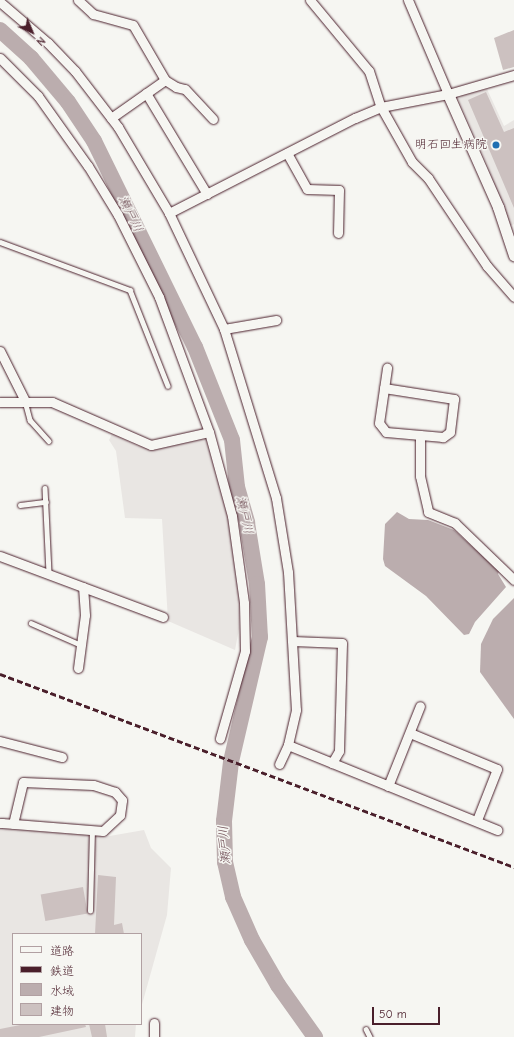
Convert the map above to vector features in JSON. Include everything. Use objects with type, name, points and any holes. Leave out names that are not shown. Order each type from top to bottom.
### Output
[{"type":"street","points":[[78,0],[93,14],[133,25],[165,80],[176,87],[185,89],[213,119]]},
{"type":"street","points":[[310,0],[370,71],[381,107],[412,162],[428,178],[487,266],[514,297]]},
{"type":"street","points":[[408,0],[498,207],[514,255]]},
{"type":"street","points":[[0,2],[48,43],[75,71],[111,118],[169,213],[224,329],[276,498],[288,572],[296,710],[288,745],[279,764]]},
{"type":"street","points":[[0,58],[38,96],[88,166],[118,215],[159,297],[209,432],[232,516],[244,603],[245,651],[220,738]]},
{"type":"street","points":[[169,213],[287,152],[381,107],[448,94],[514,75]]},
{"type":"street","points":[[111,118],[165,80]]},
{"type":"street","points":[[146,93],[207,194]]},
{"type":"street","points":[[287,152],[307,189],[339,190],[338,234]]},
{"type":"street","points":[[224,329],[276,320]]},
{"type":"street","points":[[1,356],[25,401]]},
{"type":"street","points":[[384,388],[454,399],[450,432],[443,437],[386,432],[379,423],[384,388],[387,368]]},
{"type":"street","points":[[0,402],[52,402],[151,445],[209,432]]},
{"type":"street","points":[[420,435],[420,476],[428,512],[454,523],[514,580]]},
{"type":"street","points":[[0,556],[163,617]]},
{"type":"street","points":[[78,668],[85,615],[83,587]]},
{"type":"street","points":[[293,641],[342,643],[339,751],[332,764]]},
{"type":"street","points":[[388,786],[420,706]]},
{"type":"street","points":[[410,733],[497,769],[477,820]]},
{"type":"street","points":[[0,741],[62,757]]},
{"type":"street","points":[[288,745],[332,764],[477,820],[497,830]]},
{"type":"street","points":[[0,823],[103,831],[120,815],[122,800],[115,792],[93,785],[23,782],[13,824]]},
{"type":"street","points":[[154,1023],[154,1037]]},
{"type":"lane","points":[[0,242],[130,290],[168,386]]},
{"type":"lane","points":[[25,401],[30,420],[49,440]]},
{"type":"lane","points":[[45,488],[49,574]]},
{"type":"lane","points":[[20,505],[46,502]]},
{"type":"lane","points":[[31,623],[81,645]]},
{"type":"lane","points":[[90,911],[92,830]]},
{"type":"lane","points":[[366,1029],[370,1037]]},
{"type":"shaded area","name":"明石回生病院","points":[[487,89],[504,126],[514,120],[514,224],[510,226],[487,164],[458,99],[462,95]]},
{"type":"shaded area","points":[[112,434],[138,446],[156,448],[206,439],[228,514],[239,595],[239,629],[235,650],[168,621],[162,519],[125,518],[116,451],[109,440]]},
{"type":"shaded area","points":[[0,828],[104,837],[144,830],[151,848],[171,868],[167,915],[142,1004],[142,933],[12,933],[12,1025],[136,1025],[135,1037],[0,1037]]},
{"type":"water","points":[[397,512],[409,519],[428,520],[454,530],[499,571],[498,574],[506,587],[475,622],[469,634],[464,635],[426,596],[385,566],[383,559],[385,524]]},
{"type":"water","points":[[514,598],[514,719],[480,672],[481,644],[493,619]]},
{"type":"building","points":[[514,30],[514,67],[503,70],[494,38]]},
{"type":"building","points":[[486,92],[504,132],[514,128],[514,208],[468,100]]},
{"type":"building","points":[[98,875],[116,877],[114,925],[122,923],[124,933],[95,933]]},
{"type":"building","points":[[83,887],[88,914],[45,921],[41,894]]},
{"type":"building","points":[[20,1025],[85,1025],[86,1027],[39,1037],[0,1037],[0,1029]]},
{"type":"building","points":[[89,1025],[105,1025],[107,1037],[92,1037]]},
{"type":"waterway","name":"瀬戸川","points":[[0,30],[31,58],[68,102],[94,141],[195,347],[232,440],[237,487],[247,523],[257,584],[260,637],[231,762],[224,821],[225,862],[233,897],[252,940],[278,985],[315,1037]]},
{"type":"railway","points":[[0,674],[514,867]]},
{"type":"place","name":"明石回生病院","points":[[496,145]]}]
